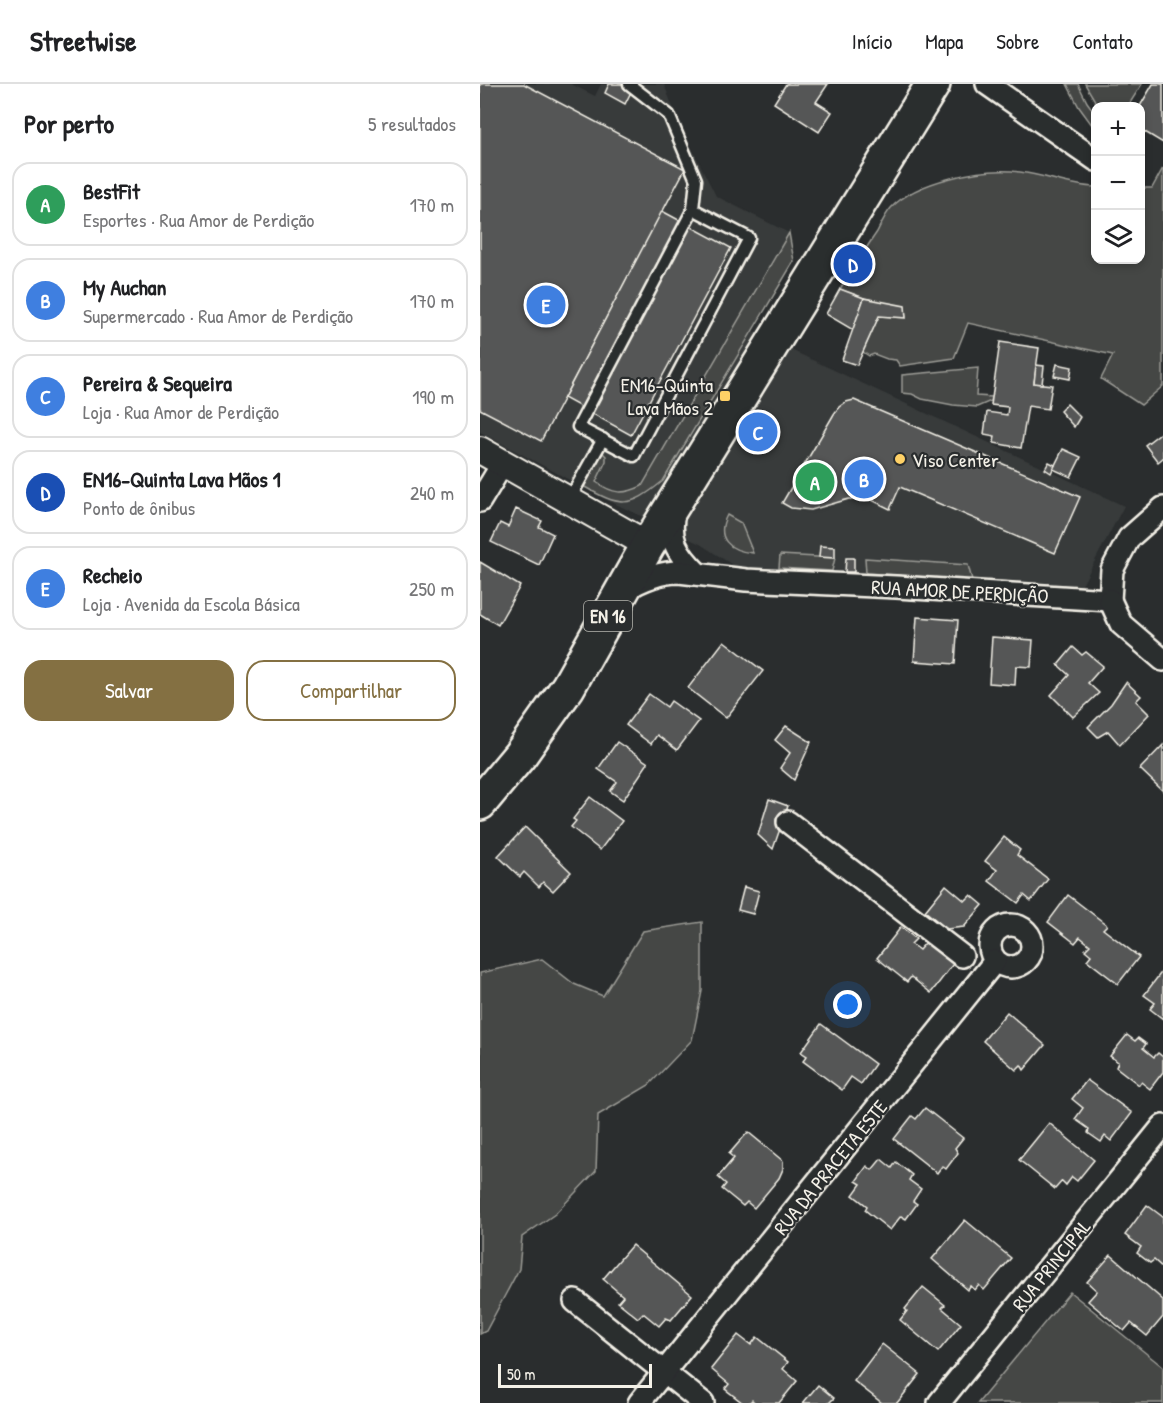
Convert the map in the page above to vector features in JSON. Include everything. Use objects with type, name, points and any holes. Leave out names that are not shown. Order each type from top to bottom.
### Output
[{"type":"main road","name":"EN 16","points":[[480,803],[520,755],[568,687],[678,497],[933,84]]},
{"type":"street","points":[[987,84],[1091,157]]},
{"type":"street","points":[[480,450],[615,526],[646,550]]},
{"type":"street","points":[[480,501],[503,463]]},
{"type":"street","points":[[678,497],[672,529],[689,573]]},
{"type":"street","points":[[1163,508],[1129,538],[1112,570],[1110,600],[1121,624],[1163,660]]},
{"type":"street","name":"RUA AMOR DE PERDIÇÃO","points":[[646,550],[689,573]]},
{"type":"street","name":"RUA AMOR DE PERDIÇÃO","points":[[622,591],[649,577],[670,572],[746,580],[908,587],[1110,600]]},
{"type":"street","points":[[788,822],[962,956]]},
{"type":"street","name":"RUA DA PRACETA ESTE","points":[[639,1403],[995,961]]},
{"type":"street","name":"RUA PRINCIPAL","points":[[939,1403],[1163,1126]]},
{"type":"street","points":[[575,1300],[703,1403]]},
{"type":"lane","points":[[629,84],[669,115],[696,180],[693,208],[578,427],[634,456],[749,238],[693,208]]},
{"type":"lane","points":[[569,500],[603,439]]},
{"type":"shaded area","points":[[480,84],[571,84],[595,96],[601,84],[664,84],[679,123],[716,196],[789,233],[794,261],[753,331],[1124,506],[1079,591],[745,573],[700,544],[605,499],[480,432]]},
{"type":"shaded area","points":[[1067,84],[1078,84],[1091,108],[1091,124]]},
{"type":"shaded area","points":[[1085,84],[1142,84],[1131,102],[1096,102]]},
{"type":"shaded area","points":[[1163,168],[1163,386],[1141,405],[1101,379],[1113,355],[968,323],[954,358],[900,366],[896,360],[874,354],[869,356],[863,352],[879,316],[906,318],[905,307],[864,298],[840,289],[891,208],[916,190],[951,178],[1005,171],[1039,175],[1091,187],[1091,264],[1145,264],[1145,188],[1152,188]]},
{"type":"shaded area","points":[[789,233],[794,261],[663,481],[641,497],[624,502],[606,498],[583,486],[602,452],[606,456],[606,461],[596,482],[618,492],[642,486]]},
{"type":"shaded area","points":[[978,368],[976,396],[992,397],[991,401],[977,407],[953,405],[902,393],[902,375]]},
{"type":"shaded area","points":[[727,515],[741,523],[753,553],[744,552],[726,542],[723,530]]},
{"type":"shaded area","points":[[780,555],[835,558],[832,571],[779,568]]},
{"type":"shaded area","points":[[865,558],[968,565],[972,580],[866,573]]},
{"type":"shaded area","points":[[702,922],[702,991],[692,1040],[649,1085],[598,1115],[596,1171],[555,1214],[522,1237],[519,1269],[486,1331],[480,1334],[480,973],[542,959],[574,984],[603,996],[643,931]]},
{"type":"shaded area","points":[[1070,1292],[1163,1367],[1163,1403],[978,1403]]},
{"type":"building","points":[[480,84],[524,84],[685,169],[541,441],[480,409]]},
{"type":"building","points":[[609,84],[635,84],[625,104],[605,93]]},
{"type":"building","points":[[786,84],[828,84],[816,102],[832,112],[819,132],[774,103]]},
{"type":"building","points":[[1153,84],[1163,84],[1163,143],[1145,132],[1145,102],[1142,102]]},
{"type":"building","points":[[662,211],[731,248],[631,435],[564,398]]},
{"type":"building","points":[[840,289],[864,298],[853,330],[826,314]]},
{"type":"building","points":[[864,298],[905,306],[906,318],[879,316],[857,365],[842,360]]},
{"type":"building","points":[[1000,342],[1039,348],[1034,383],[1052,385],[1048,409],[1028,406],[1021,448],[994,443],[995,436],[984,434],[987,412],[1007,415],[1008,407],[991,405]]},
{"type":"building","points":[[1057,364],[1072,367],[1070,379],[1054,376]]},
{"type":"building","points":[[1036,365],[1044,366],[1042,384],[1034,383]]},
{"type":"building","name":"Viso Center","points":[[854,400],[1080,497],[1055,553],[900,487],[890,509],[872,500],[861,499],[849,499],[811,510],[791,508],[782,503],[834,414],[846,402]]},
{"type":"building","points":[[1067,404],[1080,417],[1074,427],[1060,411]]},
{"type":"building","points":[[1163,431],[1163,458],[1158,462],[1145,445]]},
{"type":"building","points":[[1063,449],[1081,457],[1071,477],[1053,469]]},
{"type":"building","points":[[1049,462],[1055,465],[1051,473],[1045,469]]},
{"type":"building","points":[[516,509],[542,521],[539,527],[553,534],[539,565],[491,542],[500,523],[508,527]]},
{"type":"building","points":[[820,546],[835,547],[835,558],[819,557]]},
{"type":"building","points":[[846,558],[854,558],[854,572],[845,572]]},
{"type":"building","points":[[480,562],[520,586],[498,625],[480,614]]},
{"type":"building","points":[[917,617],[958,620],[955,664],[914,661]]},
{"type":"building","points":[[992,637],[1033,640],[1031,667],[1016,666],[1015,685],[989,683]]},
{"type":"building","points":[[724,641],[763,671],[726,718],[688,688]]},
{"type":"building","points":[[1073,647],[1082,655],[1086,652],[1103,666],[1088,683],[1099,693],[1073,717],[1051,695],[1069,675],[1058,665]]},
{"type":"building","points":[[1126,682],[1141,696],[1136,701],[1149,714],[1120,745],[1108,731],[1098,737],[1088,727],[1111,704]]},
{"type":"building","points":[[649,694],[667,707],[671,701],[699,721],[677,750],[657,735],[651,744],[626,725]]},
{"type":"building","points":[[786,726],[811,742],[794,780],[780,768],[790,753],[775,740]]},
{"type":"building","points":[[617,742],[648,763],[623,800],[610,791],[617,782],[598,769]]},
{"type":"building","points":[[1163,745],[1163,791],[1140,769]]},
{"type":"building","points":[[590,797],[622,821],[600,850],[571,827],[576,821],[573,819]]},
{"type":"building","points":[[769,799],[788,806],[773,849],[758,835]]},
{"type":"building","points":[[525,827],[571,872],[553,891],[543,882],[539,887],[524,872],[520,877],[498,856]]},
{"type":"building","points":[[1004,837],[1020,850],[1017,855],[1048,879],[1031,901],[1024,895],[1018,903],[989,881],[997,870],[985,861]]},
{"type":"building","points":[[946,885],[965,901],[971,895],[983,905],[964,927],[947,929],[925,911]]},
{"type":"building","points":[[744,887],[759,891],[753,914],[738,910]]},
{"type":"building","points":[[1068,895],[1107,925],[1103,929],[1139,957],[1118,984],[1087,960],[1091,955],[1085,950],[1090,945],[1080,937],[1075,943],[1048,922]]},
{"type":"building","points":[[901,927],[916,939],[911,944],[919,950],[926,942],[953,964],[931,993],[911,977],[907,982],[877,958]]},
{"type":"building","points":[[1163,970],[1163,1019],[1150,1009],[1155,1003],[1144,995]]},
{"type":"building","points":[[1007,1012],[1045,1045],[1024,1070],[1021,1065],[1016,1070],[983,1041]]},
{"type":"building","points":[[821,1024],[875,1064],[861,1084],[851,1077],[842,1090],[803,1061],[807,1056],[801,1052]]},
{"type":"building","points":[[1127,1035],[1135,1041],[1138,1038],[1146,1044],[1143,1048],[1154,1057],[1158,1053],[1163,1057],[1163,1072],[1150,1089],[1141,1082],[1139,1085],[1116,1067],[1118,1062],[1110,1056]]},
{"type":"building","points":[[1087,1080],[1132,1113],[1111,1141],[1105,1136],[1101,1142],[1088,1133],[1089,1129],[1075,1119],[1083,1108],[1072,1099]]},
{"type":"building","points":[[925,1108],[963,1138],[955,1148],[958,1153],[946,1169],[942,1166],[937,1173],[894,1139],[912,1116],[916,1119]]},
{"type":"building","points":[[1049,1123],[1094,1160],[1077,1181],[1072,1177],[1066,1185],[1062,1181],[1055,1189],[1019,1160]]},
{"type":"building","points":[[748,1132],[783,1161],[783,1169],[779,1178],[754,1208],[747,1202],[743,1206],[722,1189],[726,1184],[718,1177],[734,1158],[729,1154]]},
{"type":"building","points":[[881,1159],[892,1168],[896,1162],[912,1175],[909,1180],[921,1189],[913,1201],[917,1204],[906,1219],[901,1216],[890,1230],[865,1210],[867,1206],[853,1195],[861,1184],[856,1181],[867,1166],[872,1170]]},
{"type":"building","points":[[1147,1205],[1163,1217],[1163,1268],[1154,1260],[1150,1263],[1137,1253],[1141,1247],[1125,1235]]},
{"type":"building","points":[[965,1220],[1011,1258],[984,1290],[979,1285],[975,1290],[971,1286],[968,1290],[932,1259]]},
{"type":"building","points":[[632,1245],[692,1295],[671,1320],[666,1318],[659,1326],[643,1313],[638,1318],[618,1302],[623,1296],[603,1279]]},
{"type":"building","points":[[1111,1255],[1163,1300],[1163,1317],[1147,1336],[1131,1323],[1124,1331],[1088,1301],[1097,1291],[1087,1282]]},
{"type":"building","points":[[923,1287],[945,1305],[942,1308],[961,1324],[938,1352],[900,1320],[907,1311],[905,1309]]},
{"type":"building","points":[[738,1335],[751,1345],[757,1337],[788,1362],[783,1369],[797,1381],[779,1403],[755,1403],[752,1400],[749,1403],[743,1403],[725,1389],[729,1384],[711,1369]]},
{"type":"building","points":[[882,1344],[920,1374],[897,1403],[882,1403],[854,1381]]},
{"type":"building","points":[[818,1385],[834,1398],[829,1403],[803,1403]]},
{"type":"place","name":"EN16-Quinta Lava Mãos 1","points":[[853,264]]},
{"type":"place","name":"Recheio","points":[[546,305]]},
{"type":"place","name":"EN16-Quinta Lava Mãos 2","points":[[725,396]]},
{"type":"place","name":"Pereira & Sequeira","points":[[758,432]]},
{"type":"place","name":"Viso Center","points":[[900,459]]},
{"type":"place","name":"My Auchan","points":[[864,479]]},
{"type":"place","name":"BestFit","points":[[815,482]]}]
